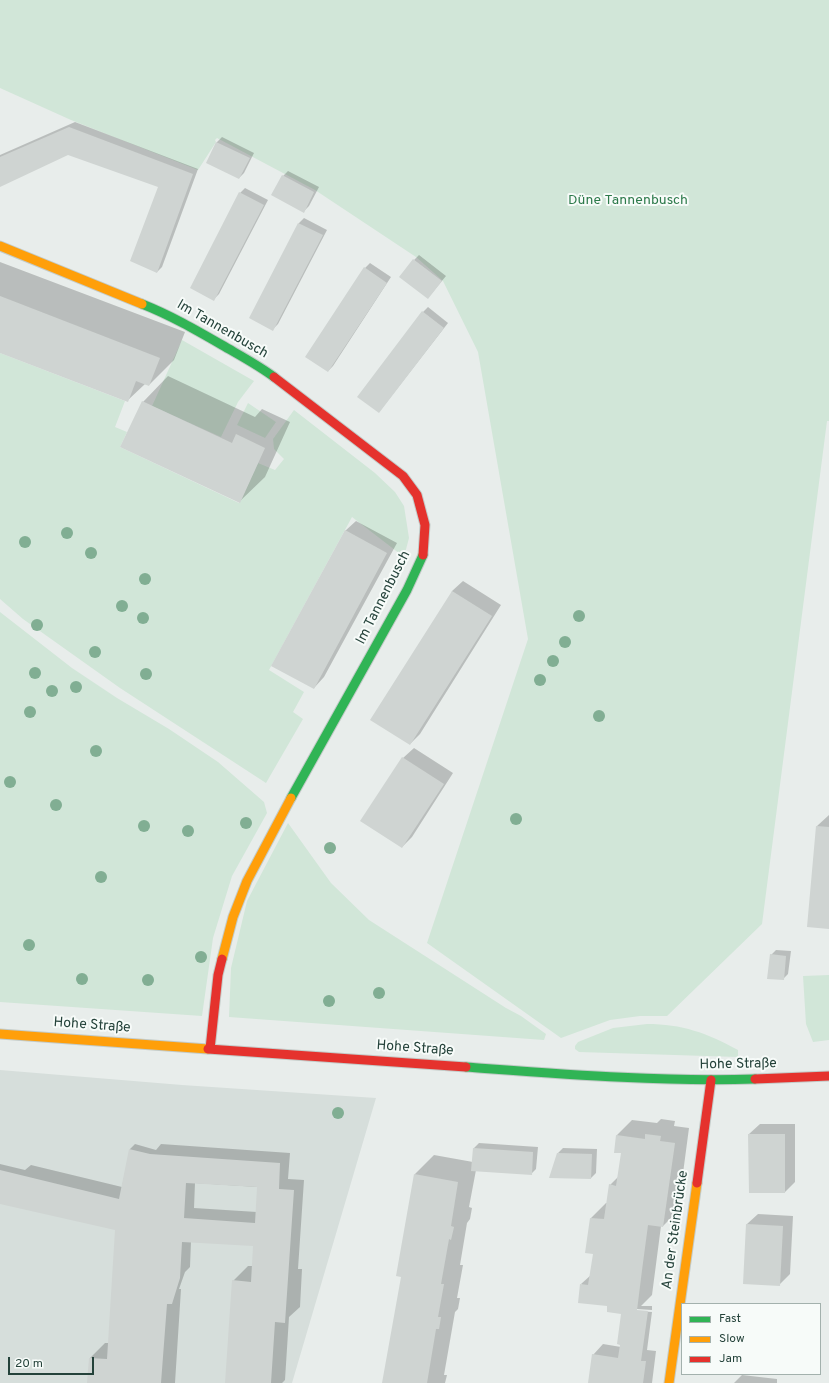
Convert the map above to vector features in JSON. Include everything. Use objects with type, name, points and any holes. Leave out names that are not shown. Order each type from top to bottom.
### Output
[{"type":"street","name":"Im Tannenbusch","points":[[0,246],[163,312],[262,368],[403,476],[417,495],[425,525],[423,558],[408,590],[286,807],[247,881],[233,917],[218,975],[210,1049]]},
{"type":"street","name":"Hohe Straße","points":[[0,1034],[546,1073],[711,1080],[829,1076]]},
{"type":"street","name":"An der Steinbrücke","points":[[669,1383],[711,1080]]},
{"type":"shaded area","points":[[0,1070],[182,1085],[376,1098],[292,1383],[0,1383]]},
{"type":"green space","name":"Düne Tannenbusch","points":[[0,0],[829,0],[829,421],[827,421],[762,924],[667,1016],[640,1016],[610,1020],[561,1038],[427,943],[528,639],[478,352],[443,281],[416,257],[315,190],[217,138],[198,170],[71,120],[0,88]]},
{"type":"green space","points":[[182,340],[254,381],[238,402],[221,437],[152,406]]},
{"type":"green space","points":[[0,353],[125,401],[115,427],[127,432],[120,447],[239,503],[258,463],[275,470],[284,459],[274,449],[273,439],[294,410],[375,473],[395,492],[404,506],[409,538],[404,557],[352,517],[269,670],[304,692],[293,712],[303,719],[266,783],[120,688],[23,619],[0,599]]},
{"type":"green space","points":[[248,403],[276,422],[265,438],[237,425]]},
{"type":"green space","points":[[0,612],[72,668],[117,698],[169,729],[218,762],[264,802],[267,813],[232,876],[213,938],[202,1016],[0,1002]]},
{"type":"green space","points":[[288,823],[331,883],[369,920],[506,1008],[521,1016],[546,1034],[544,1040],[229,1017],[231,968],[247,901]]},
{"type":"green space","points":[[829,975],[829,1040],[813,1042],[806,1024],[803,976]]},
{"type":"green space","points":[[647,1024],[672,1026],[705,1034],[738,1050],[738,1057],[579,1052],[575,1049],[578,1042],[613,1028]]},
{"type":"building","points":[[69,127],[193,174],[157,273],[130,261],[158,187],[68,155],[0,187],[0,157]]},
{"type":"building","points":[[216,142],[250,158],[239,179],[206,163]]},
{"type":"building","points":[[282,175],[314,192],[304,213],[271,195]]},
{"type":"building","points":[[239,192],[264,205],[214,301],[190,288]]},
{"type":"building","points":[[298,223],[323,235],[273,331],[249,318]]},
{"type":"building","points":[[413,259],[442,281],[428,299],[399,277]]},
{"type":"building","points":[[364,267],[387,283],[328,372],[305,357]]},
{"type":"building","points":[[0,296],[160,358],[149,386],[136,381],[128,402],[0,353]]},
{"type":"building","points":[[422,311],[444,328],[379,413],[357,397]]},
{"type":"building","points":[[142,401],[232,443],[236,434],[265,448],[240,503],[120,447]]},
{"type":"building","points":[[345,530],[387,553],[314,689],[271,666]]},
{"type":"building","points":[[452,591],[492,616],[410,745],[370,720]]},
{"type":"building","points":[[402,757],[444,784],[402,848],[360,821]]},
{"type":"building","points":[[816,826],[829,827],[829,929],[807,927]]},
{"type":"building","points":[[770,954],[786,956],[784,980],[767,979]]},
{"type":"building","points":[[645,1134],[661,1136],[660,1141],[675,1143],[663,1227],[648,1225],[642,1270],[637,1310],[648,1311],[641,1361],[646,1361],[643,1383],[588,1383],[592,1354],[618,1358],[620,1345],[617,1344],[621,1314],[607,1312],[607,1306],[578,1303],[580,1284],[588,1285],[593,1254],[585,1253],[590,1218],[604,1219],[609,1184],[616,1186],[621,1153],[614,1153],[616,1135],[645,1139]]},
{"type":"building","points":[[748,1134],[785,1134],[785,1193],[749,1193]]},
{"type":"building","points":[[473,1148],[533,1152],[532,1175],[471,1171]]},
{"type":"building","points":[[129,1149],[150,1154],[280,1163],[279,1189],[294,1190],[285,1323],[275,1322],[271,1383],[225,1383],[232,1280],[251,1282],[253,1246],[182,1242],[180,1278],[172,1304],[167,1304],[161,1383],[87,1383],[89,1358],[107,1359],[115,1230],[0,1204],[0,1170],[119,1199]],"holes":[[[186,1183],[257,1187],[255,1223],[184,1218]]]},
{"type":"building","points":[[557,1153],[592,1154],[591,1179],[549,1178]]},
{"type":"building","points":[[414,1174],[458,1182],[451,1226],[454,1227],[451,1240],[449,1239],[441,1284],[444,1284],[438,1317],[441,1317],[439,1329],[436,1329],[427,1383],[382,1383],[401,1277],[396,1276]]},
{"type":"building","points":[[746,1224],[783,1226],[780,1286],[743,1284]]},
{"type":"traffic: fast","points":[[142,304],[193,328],[262,368],[274,377]]},
{"type":"traffic: fast","points":[[291,798],[407,590],[423,555]]},
{"type":"traffic: fast","points":[[466,1067],[574,1075],[719,1080],[755,1079]]},
{"type":"traffic: slow","points":[[0,246],[142,304]]},
{"type":"traffic: slow","points":[[222,959],[233,917],[247,881],[291,798]]},
{"type":"traffic: slow","points":[[0,1034],[208,1049]]},
{"type":"traffic: slow","points":[[669,1383],[697,1183]]},
{"type":"traffic: jam","points":[[274,377],[403,476],[417,495],[425,525],[423,555]]},
{"type":"traffic: jam","points":[[210,1049],[218,975],[222,959]]},
{"type":"traffic: jam","points":[[208,1049],[466,1067]]},
{"type":"traffic: jam","points":[[755,1079],[829,1076]]},
{"type":"traffic: jam","points":[[697,1183],[711,1080]]}]
